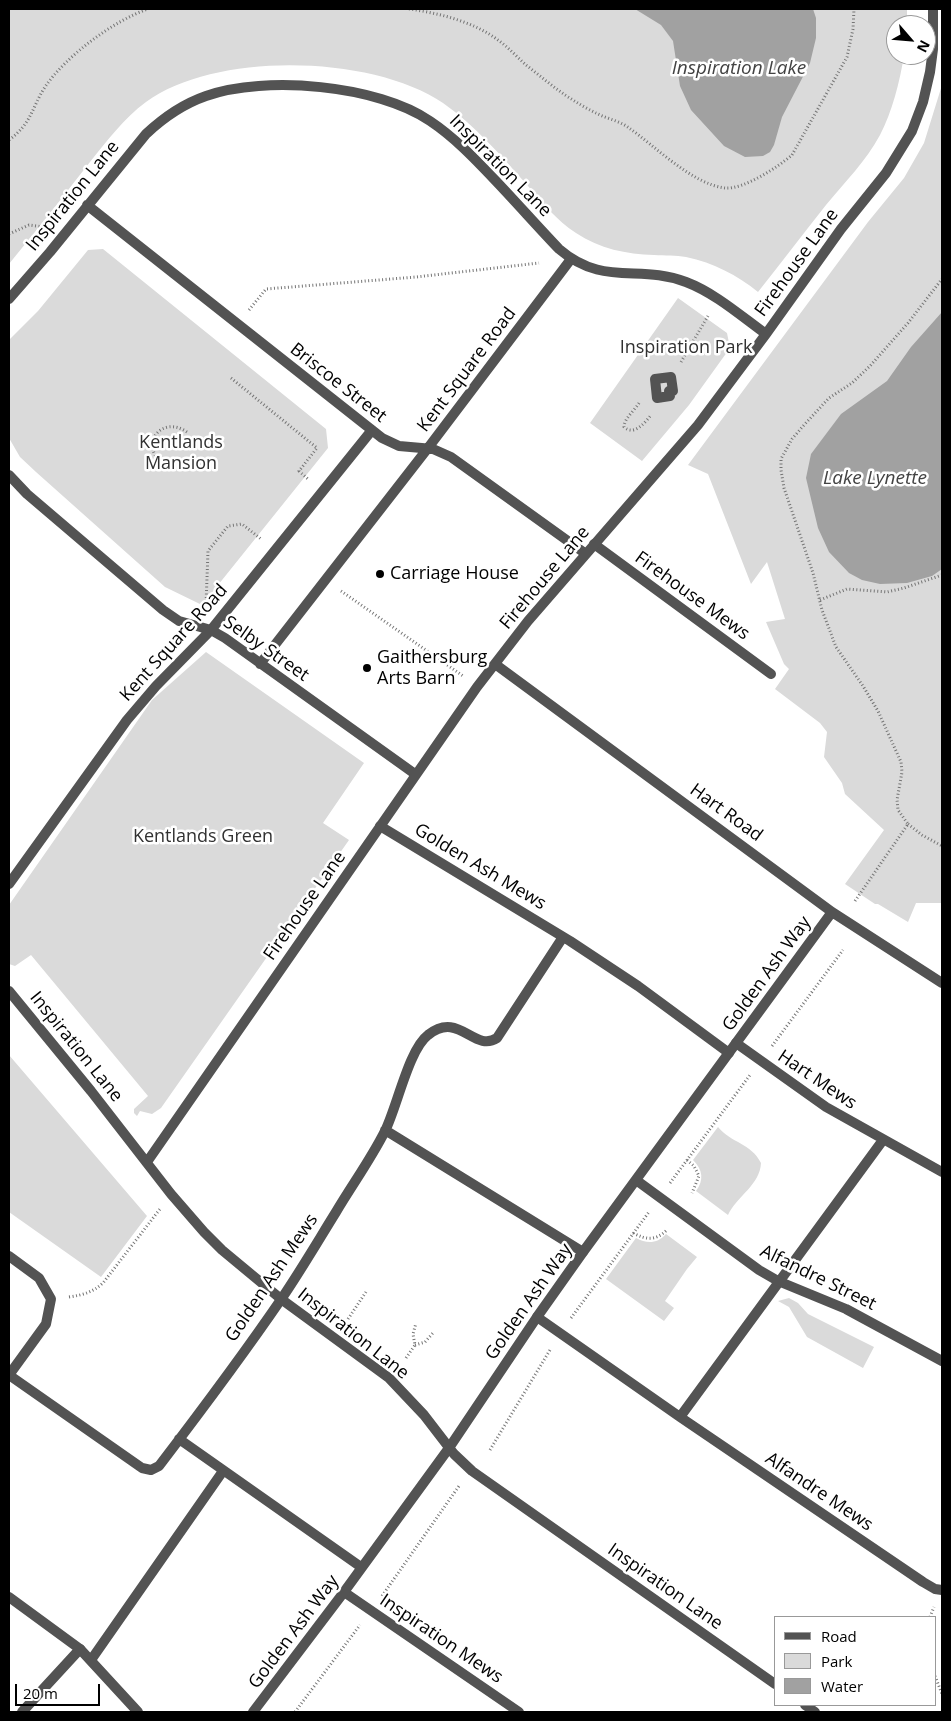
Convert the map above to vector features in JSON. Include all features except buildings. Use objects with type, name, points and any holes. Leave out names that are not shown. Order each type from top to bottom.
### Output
[{"type":"street","name":"Firehouse Lane","points":[[147,1162],[477,687],[594,544],[698,425],[841,229],[886,174],[912,131],[923,102],[930,72],[934,35],[934,9]]},
{"type":"street","name":"Inspiration Lane","points":[[9,299],[146,134],[161,120],[177,109],[206,96],[236,88],[263,85],[302,86],[369,96],[414,110],[445,131],[464,148],[558,249],[571,259],[598,271],[671,278],[685,282],[713,296],[766,334]]},
{"type":"street","name":"Briscoe Street","points":[[87,205],[382,438],[399,446],[428,448],[451,457],[586,554]]},
{"type":"street","name":"Kent Square Road","points":[[260,664],[428,448],[571,259]]},
{"type":"street","name":"Kent Square Road","points":[[9,884],[127,720],[156,686],[211,630],[372,430]]},
{"type":"street","name":"Selby Street","points":[[9,474],[27,494],[162,610],[187,624],[211,630],[415,774]]},
{"type":"street","name":"Firehouse Mews","points":[[594,544],[771,674]]},
{"type":"street","name":"Hart Road","points":[[495,664],[832,912],[942,983]]},
{"type":"street","name":"Golden Ash Mews","points":[[380,826],[562,937],[638,986],[729,1053]]},
{"type":"street","name":"Golden Ash Way","points":[[254,1712],[449,1448],[583,1252],[832,912]]},
{"type":"street","name":"Golden Ash Mews","points":[[9,1375],[142,1468],[151,1470],[159,1466],[281,1299],[385,1130],[413,1058],[426,1036],[438,1029],[451,1027],[463,1030],[482,1041],[490,1041],[497,1038],[562,937]]},
{"type":"street","name":"Inspiration Lane","points":[[9,991],[91,1091],[171,1194],[222,1250],[281,1299],[389,1378],[424,1415],[449,1448],[472,1471],[774,1683]]},
{"type":"street","name":"Hart Mews","points":[[736,1043],[826,1107],[942,1172]]},
{"type":"street","points":[[385,1130],[583,1252]]},
{"type":"street","points":[[680,1417],[883,1140]]},
{"type":"street","name":"Alfandre Street","points":[[636,1180],[758,1270],[778,1281],[846,1309],[942,1361]]},
{"type":"street","points":[[9,1256],[39,1278],[51,1299],[46,1324],[9,1375]]},
{"type":"street","name":"Alfandre Mews","points":[[537,1318],[922,1582],[942,1590]]},
{"type":"street","points":[[179,1439],[223,1472],[361,1567]]},
{"type":"street","points":[[91,1660],[223,1472]]},
{"type":"street","name":"Inspiration Mews","points":[[344,1592],[518,1712]]},
{"type":"street","points":[[9,1597],[80,1648],[138,1712]]},
{"type":"street","points":[[22,1712],[80,1648]]},
{"type":"path","points":[[9,140],[28,122],[45,88],[58,70],[74,55],[123,20],[148,9]]},
{"type":"path","points":[[409,9],[425,11],[475,27],[498,40],[527,66],[566,96],[598,114],[627,126],[666,157],[705,181],[727,188],[740,186],[792,156],[847,57],[853,30],[854,9]]},
{"type":"path","points":[[9,234],[29,225],[44,227]]},
{"type":"path","points":[[238,324],[266,289],[416,277],[539,263]]},
{"type":"path","points":[[942,279],[908,323],[870,366],[852,383],[829,398],[804,424],[792,439],[781,459],[784,488],[836,647],[863,686],[878,712],[900,762],[902,772],[897,800],[898,810],[908,824],[922,835],[942,846]]},
{"type":"path","points":[[702,310],[715,320]]},
{"type":"path","points":[[680,364],[709,315]]},
{"type":"path","points":[[231,378],[318,448],[299,471],[323,491]]},
{"type":"path","points":[[162,464],[152,450],[156,434],[171,426],[187,432]]},
{"type":"path","points":[[206,608],[208,551],[228,526],[242,524],[275,550]]},
{"type":"path","points":[[820,600],[847,589],[887,592],[942,575]]},
{"type":"path","points":[[325,580],[477,687]]},
{"type":"path","points":[[855,901],[908,824]]},
{"type":"path","points":[[687,1160],[694,1166],[699,1176],[692,1193]]},
{"type":"path","points":[[51,1299],[82,1295],[104,1283],[171,1194]]},
{"type":"path","points":[[633,1233],[647,1239],[653,1239],[667,1230]]},
{"type":"path","points":[[348,1319],[366,1292]]},
{"type":"path","points":[[415,1345],[413,1330],[416,1323]]},
{"type":"path","points":[[406,1358],[415,1345],[425,1342],[433,1333]]},
{"type":"path","points":[[936,1679],[942,1694]]},
{"type":"green space","points":[[9,9],[907,9],[907,15],[886,15],[886,65],[902,65],[895,96],[880,135],[862,163],[826,205],[758,292],[725,270],[706,263],[682,256],[623,252],[604,247],[585,238],[556,217],[466,121],[443,103],[413,87],[376,75],[336,68],[294,65],[252,67],[212,74],[176,85],[146,102],[130,115],[109,138],[9,264]]},
{"type":"green space","points":[[942,85],[942,903],[916,903],[908,922],[875,904],[845,884],[884,830],[845,794],[842,783],[824,757],[827,732],[820,723],[775,689],[789,669],[784,664],[766,622],[785,619],[767,562],[751,584],[708,474],[688,465],[868,222],[904,178],[924,143]]},
{"type":"green space","name":"Kentlands Mansion","points":[[103,249],[326,429],[328,448],[202,605],[165,587],[20,457],[9,438],[9,340],[38,311],[88,250]]},
{"type":"green space","name":"Inspiration Park","points":[[678,298],[727,333],[730,348],[689,405],[642,461],[590,423]]},
{"type":"green space","name":"Kentlands Green","points":[[206,652],[364,763],[323,823],[349,840],[161,1108],[152,1114],[140,1111],[137,1116],[134,1113],[134,1109],[148,1096],[31,955],[15,966],[9,964],[9,905],[152,700]]},
{"type":"green space","points":[[9,1055],[147,1216],[101,1277],[9,1212]]},
{"type":"green space","points":[[718,1127],[729,1137],[752,1151],[761,1163],[757,1178],[728,1215],[696,1191],[701,1175],[699,1168],[693,1160]]},
{"type":"green space","points":[[666,1234],[697,1257],[665,1301],[674,1308],[664,1321],[606,1279],[636,1238],[652,1242],[659,1240]]},
{"type":"green space","points":[[789,1298],[798,1303],[808,1314],[874,1347],[863,1368],[807,1337],[789,1307],[778,1301]]},
{"type":"water","name":"Inspiration Lake","points":[[635,9],[813,9],[816,18],[816,38],[810,63],[782,117],[774,145],[770,152],[763,156],[745,157],[724,146],[691,110],[680,86],[673,41],[661,25]]},
{"type":"water","name":"Lake Lynette","points":[[942,312],[942,569],[932,576],[907,583],[880,584],[862,580],[849,573],[829,552],[818,528],[806,478],[811,454],[841,414],[887,381],[911,347]]},
{"type":"place","name":"Carriage House","points":[[380,574]]},
{"type":"place","name":"Gaithersburg Arts Barn","points":[[367,668]]}]
